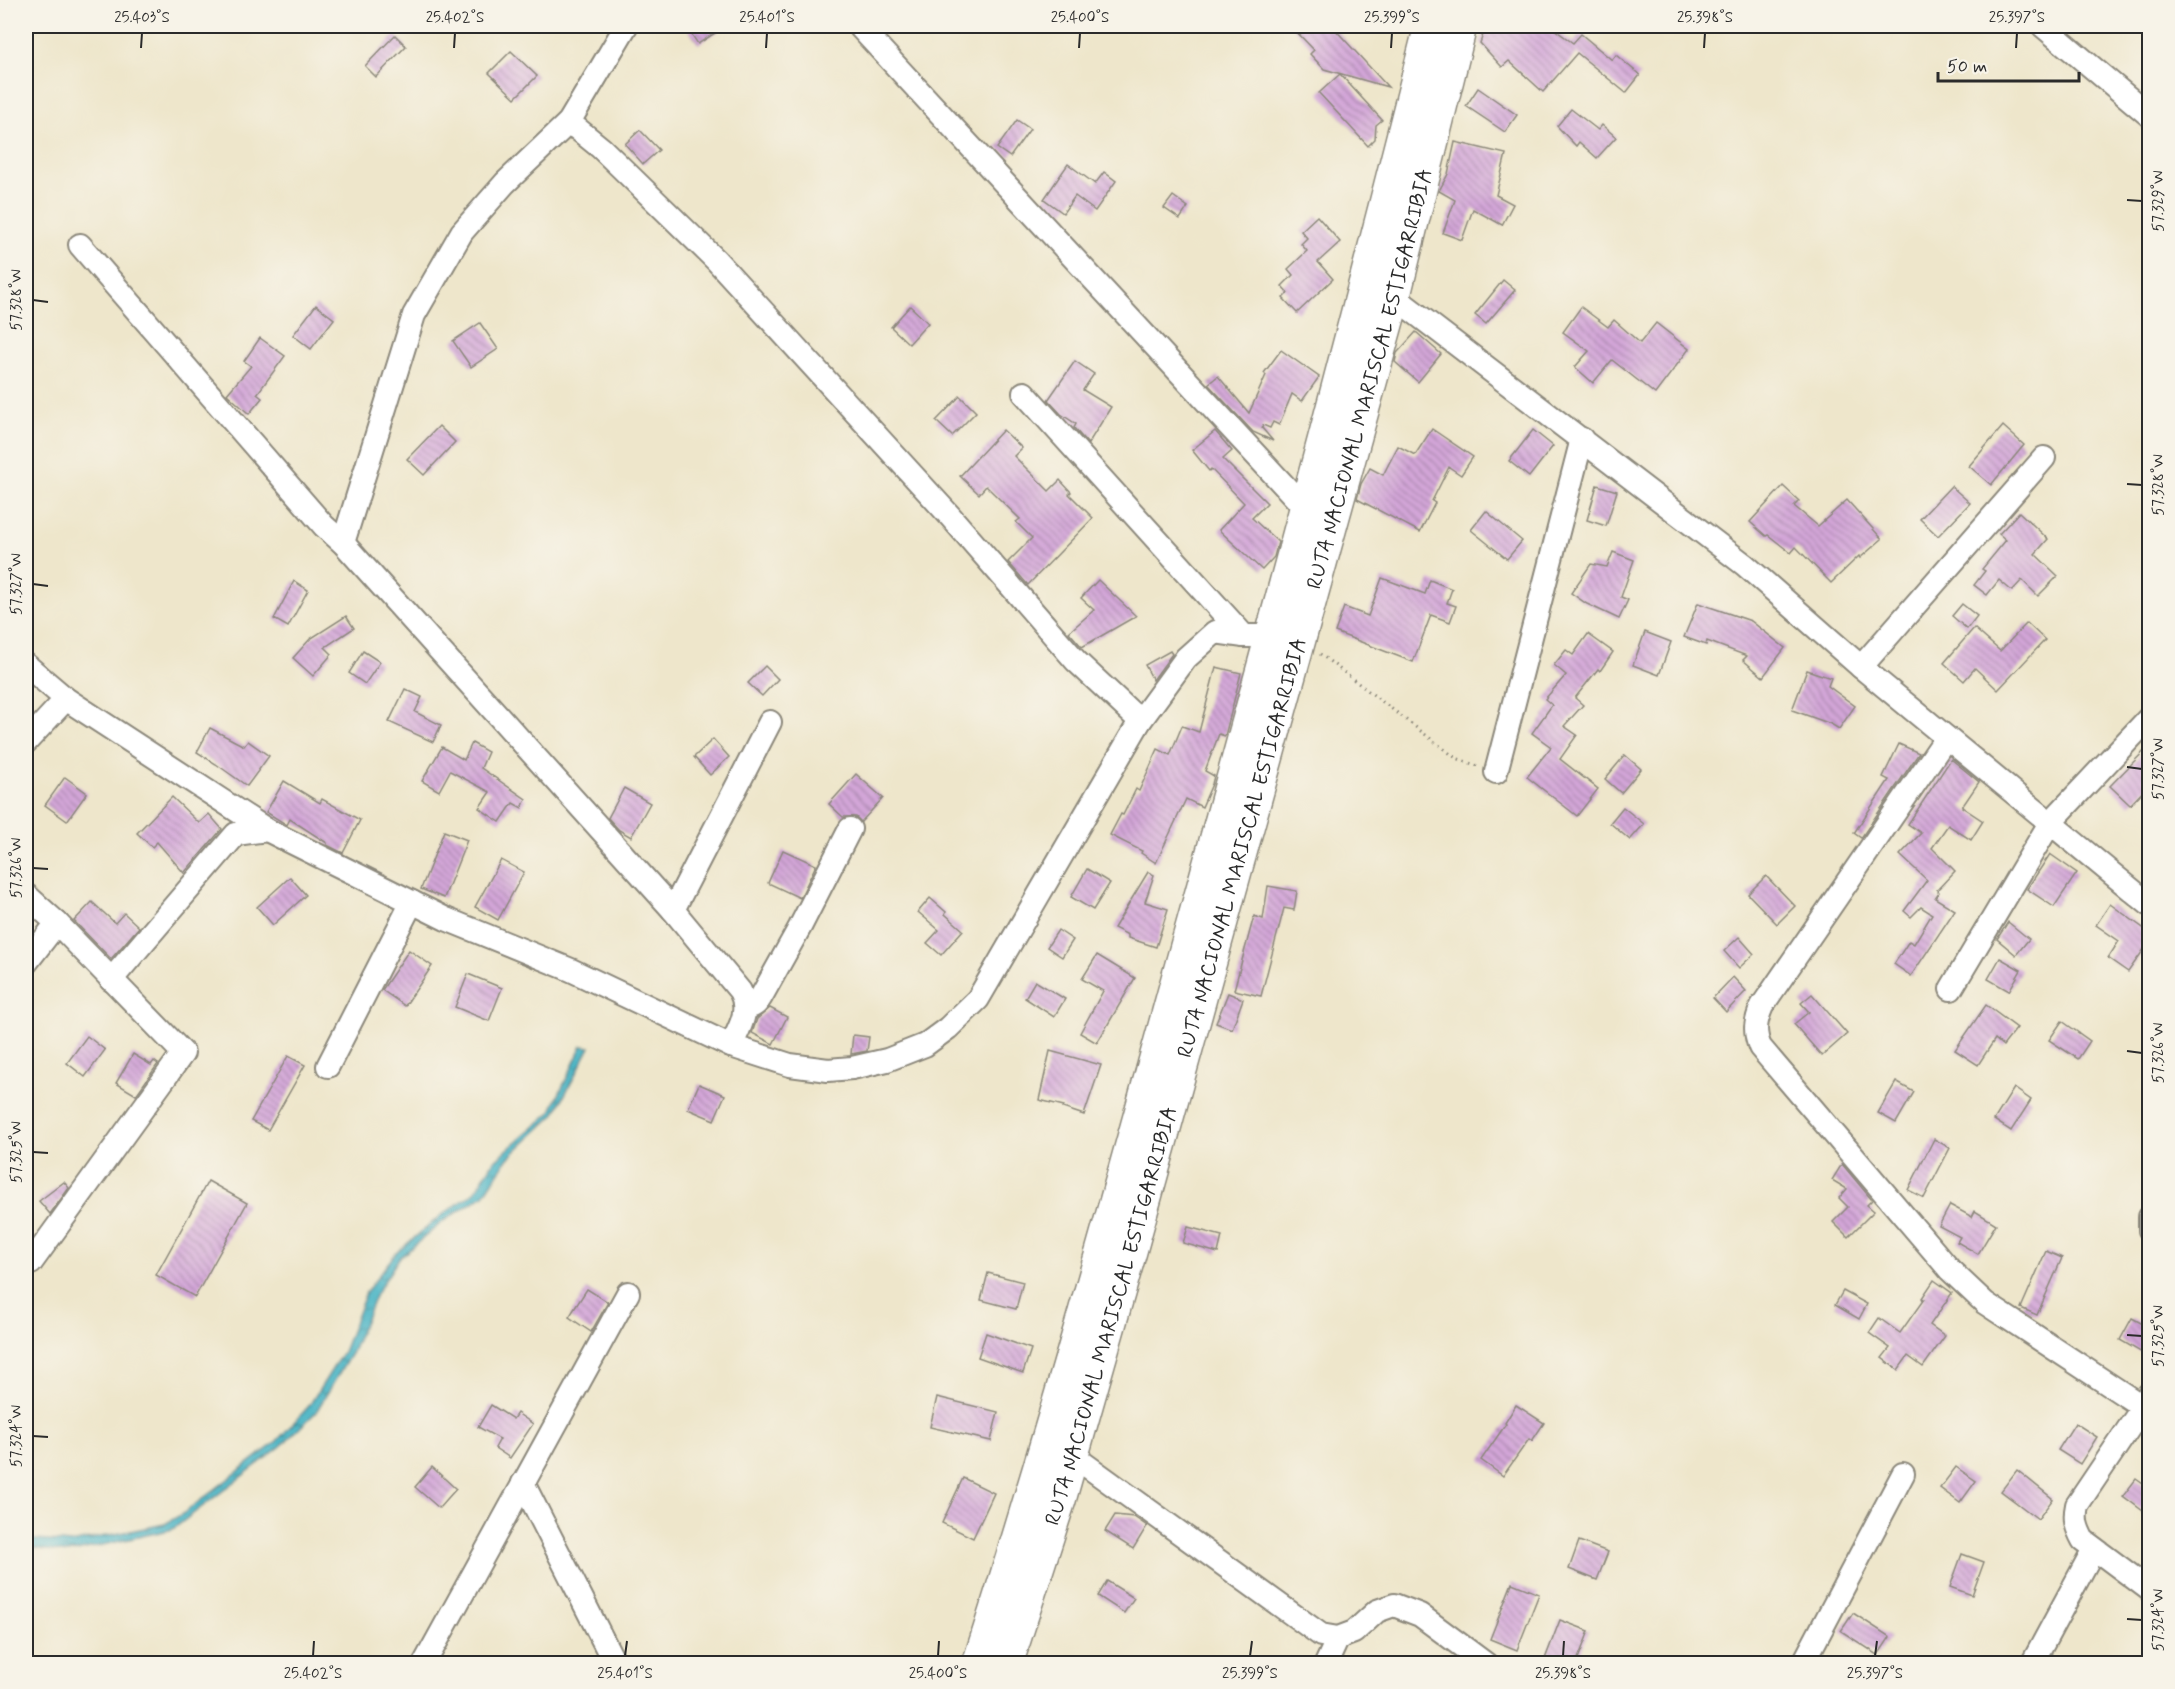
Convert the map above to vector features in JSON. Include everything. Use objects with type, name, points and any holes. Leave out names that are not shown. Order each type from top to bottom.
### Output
[{"type":"highway","name":"RUTA NACIONAL MARISCAL ESTIGARRIBIA","points":[[1006,1664],[1072,1455],[1305,508],[1381,287],[1431,26]]},
{"type":"highway","name":"RUTA NACIONAL MARISCAL ESTIGARRIBIA","points":[[979,1664],[1065,1386],[1272,637],[1460,26]]},
{"type":"street","points":[[344,543],[414,315],[462,232],[505,183],[569,122],[626,26]]},
{"type":"street","points":[[859,26],[1305,508]]},
{"type":"street","points":[[2043,26],[2150,116]]},
{"type":"street","points":[[569,122],[601,148],[716,260],[934,498],[1076,661],[1140,721]]},
{"type":"street","points":[[80,245],[324,526],[344,543],[673,910],[740,991],[745,1007],[744,1015],[731,1046]]},
{"type":"street","points":[[1381,287],[1745,566],[1861,668],[2150,905]]},
{"type":"street","points":[[1024,393],[1272,637]]},
{"type":"street","points":[[1496,772],[1581,439]]},
{"type":"street","points":[[1861,668],[2044,458]]},
{"type":"street","points":[[26,665],[66,699],[267,830],[446,919],[571,970],[731,1046],[790,1065],[828,1070],[852,1068],[887,1060],[925,1045],[948,1028],[978,999],[1140,721],[1186,658],[1215,632],[1272,637]]},
{"type":"street","points":[[26,742],[66,699]]},
{"type":"street","points":[[1951,989],[2050,823],[2150,717]]},
{"type":"street","points":[[673,910],[770,722]]},
{"type":"street","points":[[1946,738],[1762,1006],[1756,1019],[1755,1034],[1760,1047],[1950,1270],[1985,1303],[2146,1400],[2077,1505],[2074,1517],[2076,1528],[2083,1540],[2150,1590]]},
{"type":"street","points":[[745,1007],[751,1007],[761,997],[850,829]]},
{"type":"street","points":[[111,980],[236,834],[267,830]]},
{"type":"street","points":[[26,895],[57,923],[183,1053],[31,1263],[26,1258]]},
{"type":"street","points":[[328,1066],[412,902]]},
{"type":"street","points":[[26,963],[57,923]]},
{"type":"street","points":[[2150,1216],[2150,1230]]},
{"type":"street","points":[[424,1664],[628,1293]]},
{"type":"street","points":[[1072,1455],[1321,1635],[1338,1638],[1354,1632],[1377,1611],[1394,1605],[1420,1615],[1486,1664]]},
{"type":"street","points":[[1803,1664],[1903,1474]]},
{"type":"street","points":[[523,1483],[615,1664]]},
{"type":"street","points":[[2032,1664],[2094,1549]]},
{"type":"street","points":[[1326,1664],[1338,1638]]},
{"type":"path","points":[[1272,637],[1456,758],[1496,772]]},
{"type":"water","points":[[582,1046],[590,1047],[554,1115],[508,1158],[484,1195],[445,1220],[399,1258],[376,1294],[352,1352],[316,1412],[280,1447],[173,1529],[68,1553],[26,1547],[26,1539],[71,1543],[165,1524],[184,1513],[275,1443],[309,1406],[343,1352],[366,1292],[395,1254],[439,1217],[475,1192],[494,1161],[550,1113]]},
{"type":"building","points":[[686,26],[726,26],[698,44]]},
{"type":"building","points":[[1291,26],[1332,26],[1388,87],[1324,69],[1310,54],[1314,50]]},
{"type":"building","points":[[1486,26],[1550,26],[1573,43],[1581,34],[1612,60],[1616,55],[1640,75],[1626,93],[1577,53],[1543,92],[1509,61],[1502,67],[1480,43]]},
{"type":"building","points":[[395,35],[406,46],[376,77],[365,66]]},
{"type":"building","points":[[511,51],[537,76],[515,98],[489,73]]},
{"type":"building","points":[[1340,74],[1382,120],[1376,125],[1375,139],[1368,146],[1319,93]]},
{"type":"building","points":[[1478,88],[1517,115],[1505,132],[1466,106]]},
{"type":"building","points":[[1571,109],[1598,130],[1602,125],[1616,137],[1597,158],[1579,142],[1576,146],[1557,126]]},
{"type":"building","points":[[1017,120],[1030,129],[1010,157],[997,148]]},
{"type":"building","points":[[640,130],[659,150],[643,164],[625,144]]},
{"type":"building","points":[[1455,142],[1506,154],[1496,195],[1513,204],[1502,225],[1473,209],[1462,240],[1443,233],[1455,200],[1439,191],[1448,174]]},
{"type":"building","points":[[1068,164],[1095,184],[1104,172],[1116,181],[1095,211],[1075,196],[1063,213],[1044,199]]},
{"type":"building","points":[[1173,196],[1188,207],[1180,219],[1164,208]]},
{"type":"building","points":[[1317,216],[1340,242],[1318,262],[1333,279],[1297,313],[1283,298],[1288,293],[1282,286],[1293,275],[1288,269],[1307,251],[1301,244],[1307,238],[1301,231]]},
{"type":"building","points":[[1503,280],[1515,290],[1486,324],[1475,315]]},
{"type":"building","points":[[316,305],[334,319],[311,349],[293,335]]},
{"type":"building","points":[[910,306],[928,323],[909,344],[891,327]]},
{"type":"building","points":[[1581,307],[1608,327],[1614,320],[1640,343],[1656,323],[1689,349],[1655,394],[1612,360],[1593,383],[1575,367],[1589,351],[1563,332]]},
{"type":"building","points":[[480,323],[498,349],[471,367],[453,341]]},
{"type":"building","points":[[1416,332],[1441,354],[1418,382],[1395,362],[1397,353]]},
{"type":"building","points":[[260,338],[285,356],[257,394],[262,398],[249,414],[227,394],[251,366],[244,361]]},
{"type":"building","points":[[1281,350],[1319,377],[1302,401],[1292,394],[1279,425],[1273,422],[1270,428],[1263,425],[1262,428],[1273,441],[1253,432],[1208,384],[1218,376],[1249,413],[1266,375],[1264,373]]},
{"type":"building","points":[[1075,361],[1094,374],[1083,390],[1111,407],[1088,444],[1074,428],[1076,424],[1061,414],[1048,400]]},
{"type":"building","points":[[960,396],[976,412],[952,436],[936,421]]},
{"type":"building","points":[[439,426],[455,442],[424,475],[407,459]]},
{"type":"building","points":[[2003,426],[2024,445],[1991,485],[1969,466]]},
{"type":"building","points":[[1432,429],[1473,457],[1461,475],[1449,467],[1432,501],[1435,503],[1420,532],[1357,499],[1361,484],[1370,468],[1383,475],[1398,446],[1415,455]]},
{"type":"building","points":[[1003,430],[1022,448],[1014,456],[1049,491],[1060,480],[1071,492],[1069,494],[1093,518],[1028,585],[1008,562],[1032,538],[1016,522],[1020,519],[986,486],[979,494],[960,476]]},
{"type":"building","points":[[1533,430],[1553,446],[1529,477],[1509,461]]},
{"type":"building","points":[[1215,431],[1232,451],[1223,459],[1267,503],[1252,518],[1278,542],[1274,557],[1262,570],[1219,530],[1244,503],[1211,469],[1209,471],[1192,450]]},
{"type":"building","points":[[1597,485],[1617,491],[1606,526],[1587,520]]},
{"type":"building","points":[[1783,486],[1799,501],[1794,506],[1818,526],[1847,500],[1882,539],[1860,558],[1859,556],[1831,583],[1796,547],[1791,553],[1750,522]]},
{"type":"building","points":[[1951,486],[1970,503],[1938,536],[1920,519]]},
{"type":"building","points":[[1486,511],[1522,541],[1507,559],[1471,530]]},
{"type":"building","points":[[2019,512],[2048,539],[2035,554],[2058,576],[2038,596],[2022,580],[2012,591],[1999,580],[1987,595],[1974,585],[1985,571],[1982,569],[2006,540],[1999,534]]},
{"type":"building","points":[[1613,552],[1634,560],[1621,597],[1628,600],[1619,619],[1587,604],[1571,593],[1591,564],[1607,567]]},
{"type":"building","points":[[1382,578],[1425,594],[1430,580],[1452,589],[1447,603],[1456,606],[1450,622],[1431,615],[1413,662],[1335,632],[1344,607],[1368,616]]},
{"type":"building","points":[[1098,580],[1136,616],[1082,647],[1069,632],[1094,610],[1081,598]]},
{"type":"building","points":[[294,581],[308,590],[288,627],[274,619]]},
{"type":"building","points":[[1698,603],[1751,621],[1785,648],[1763,677],[1743,660],[1747,656],[1707,641],[1706,645],[1684,637]]},
{"type":"building","points":[[1962,604],[1977,616],[1967,629],[1952,616]]},
{"type":"building","points":[[346,616],[354,628],[325,647],[332,654],[313,676],[293,658],[310,639]]},
{"type":"building","points":[[2027,623],[2045,640],[1998,690],[1975,668],[1964,681],[1944,663],[1974,628],[2000,651]]},
{"type":"building","points":[[1645,632],[1671,642],[1659,675],[1633,665]]},
{"type":"building","points":[[1588,634],[1613,652],[1600,671],[1598,669],[1575,698],[1583,705],[1564,726],[1577,735],[1560,759],[1598,789],[1577,816],[1527,777],[1551,747],[1532,733],[1552,705],[1545,699],[1566,675],[1554,665],[1566,650],[1573,655]]},
{"type":"building","points":[[363,651],[380,662],[365,684],[349,673]]},
{"type":"building","points":[[1170,651],[1172,654],[1153,680],[1145,665]]},
{"type":"building","points":[[765,666],[778,679],[762,696],[748,683]]},
{"type":"building","points":[[1216,667],[1241,673],[1225,736],[1219,734],[1205,771],[1214,776],[1212,784],[1202,807],[1186,799],[1156,863],[1141,853],[1142,851],[1110,835],[1136,789],[1139,791],[1158,749],[1170,755],[1182,726],[1199,732]]},
{"type":"building","points":[[1807,670],[1831,678],[1828,686],[1855,706],[1839,729],[1792,710]]},
{"type":"building","points":[[405,689],[422,697],[415,712],[441,725],[433,742],[389,722]]},
{"type":"building","points":[[210,728],[244,746],[248,741],[269,756],[247,786],[197,752]]},
{"type":"building","points":[[713,739],[729,757],[710,775],[694,757]]},
{"type":"building","points":[[472,743],[488,752],[481,768],[526,799],[522,808],[513,803],[500,822],[479,808],[490,792],[450,771],[439,791],[422,781],[442,747],[464,760]]},
{"type":"building","points":[[1899,744],[1919,753],[1861,838],[1854,833],[1889,780],[1883,777]]},
{"type":"building","points":[[2150,745],[2150,784],[2130,805],[2110,786]]},
{"type":"building","points":[[1625,755],[1641,769],[1621,793],[1605,779]]},
{"type":"building","points":[[1951,759],[1979,782],[1962,807],[1983,821],[1971,840],[1948,825],[1932,848],[1955,871],[1937,890],[1939,892],[1935,898],[1955,910],[1911,976],[1894,964],[1909,941],[1914,944],[1932,914],[1921,907],[1911,917],[1904,911],[1927,880],[1900,855],[1921,833],[1908,824]]},
{"type":"building","points":[[856,774],[883,798],[861,822],[856,817],[843,817],[829,804]]},
{"type":"building","points":[[65,777],[87,793],[67,821],[45,805]]},
{"type":"building","points":[[284,781],[320,803],[322,799],[360,820],[343,853],[327,845],[290,819],[287,825],[266,812]]},
{"type":"building","points":[[624,788],[650,803],[631,837],[619,830],[608,818]]},
{"type":"building","points":[[172,797],[199,823],[209,814],[222,829],[184,873],[157,842],[152,847],[137,833]]},
{"type":"building","points":[[1623,807],[1644,824],[1630,840],[1610,823]]},
{"type":"building","points":[[444,831],[467,840],[444,898],[421,889]]},
{"type":"building","points":[[783,850],[816,865],[800,898],[768,883]]},
{"type":"building","points":[[2050,854],[2077,873],[2054,907],[2027,889]]},
{"type":"building","points":[[501,860],[524,872],[498,920],[475,907]]},
{"type":"building","points":[[1087,869],[1110,883],[1093,910],[1071,897]]},
{"type":"building","points":[[1148,872],[1154,875],[1145,902],[1168,909],[1156,947],[1128,938],[1128,935],[1114,928]]},
{"type":"building","points":[[1766,876],[1795,906],[1777,924],[1748,894]]},
{"type":"building","points":[[290,877],[306,895],[273,925],[257,907]]},
{"type":"building","points":[[1268,886],[1297,891],[1294,910],[1284,908],[1261,996],[1234,990],[1254,916],[1263,919]]},
{"type":"building","points":[[930,898],[963,930],[941,955],[927,943],[939,930],[918,912]]},
{"type":"building","points":[[92,902],[115,923],[124,913],[139,927],[111,959],[74,921]]},
{"type":"building","points":[[2110,904],[2150,933],[2150,941],[2128,972],[2108,958],[2119,941],[2096,925]]},
{"type":"building","points":[[2008,922],[2029,939],[2016,955],[1997,939]]},
{"type":"building","points":[[1058,930],[1073,940],[1062,957],[1047,947]]},
{"type":"building","points":[[1739,937],[1754,954],[1739,968],[1724,951]]},
{"type":"building","points":[[409,950],[432,966],[405,1006],[382,990]]},
{"type":"building","points":[[1097,955],[1135,978],[1097,1043],[1080,1033],[1103,991],[1082,979]]},
{"type":"building","points":[[2000,958],[2021,970],[2009,991],[1988,979]]},
{"type":"building","points":[[468,974],[502,988],[489,1021],[455,1007]]},
{"type":"building","points":[[1733,977],[1746,991],[1726,1012],[1713,998]]},
{"type":"building","points":[[1035,981],[1065,999],[1054,1017],[1025,998]]},
{"type":"building","points":[[1228,993],[1243,999],[1232,1029],[1216,1023]]},
{"type":"building","points":[[1812,994],[1847,1034],[1822,1056],[1794,1024],[1809,1012],[1801,1003]]},
{"type":"building","points":[[1986,1005],[2017,1028],[2003,1046],[1995,1039],[1978,1065],[1955,1050]]},
{"type":"building","points":[[770,1008],[787,1017],[773,1044],[752,1033],[757,1019]]},
{"type":"building","points":[[2062,1021],[2090,1041],[2078,1059],[2049,1040]]},
{"type":"building","points":[[853,1035],[869,1037],[867,1051],[851,1054]]},
{"type":"building","points":[[87,1036],[105,1050],[85,1077],[67,1063]]},
{"type":"building","points":[[1050,1051],[1101,1065],[1084,1115],[1063,1108],[1064,1106],[1039,1100]]},
{"type":"building","points":[[133,1054],[151,1065],[154,1061],[158,1064],[136,1095],[116,1083]]},
{"type":"building","points":[[288,1056],[305,1065],[268,1130],[251,1121]]},
{"type":"building","points":[[1896,1082],[1914,1092],[1896,1123],[1878,1113]]},
{"type":"building","points":[[699,1084],[725,1095],[714,1120],[688,1109]]},
{"type":"building","points":[[2014,1088],[2031,1100],[2011,1131],[1994,1120]]},
{"type":"building","points":[[1934,1139],[1950,1148],[1924,1198],[1908,1190]]},
{"type":"building","points":[[1842,1164],[1872,1200],[1867,1205],[1874,1211],[1848,1237],[1833,1222],[1848,1207],[1839,1198],[1847,1189],[1832,1180]]},
{"type":"building","points":[[208,1181],[247,1203],[195,1297],[156,1275]]},
{"type":"building","points":[[64,1182],[69,1188],[50,1214],[39,1201]]},
{"type":"building","points":[[1950,1205],[1972,1217],[1975,1211],[1996,1224],[1978,1254],[1957,1242],[1960,1237],[1939,1226]]},
{"type":"building","points":[[1188,1227],[1222,1236],[1218,1253],[1183,1243]]},
{"type":"building","points":[[2046,1251],[2062,1258],[2037,1315],[2021,1308]]},
{"type":"building","points":[[988,1273],[1023,1282],[1016,1309],[981,1300]]},
{"type":"building","points":[[1934,1280],[1952,1293],[1930,1325],[1945,1336],[1923,1367],[1908,1356],[1898,1370],[1882,1358],[1890,1348],[1869,1333],[1879,1318],[1900,1333],[1924,1299],[1922,1298]]},
{"type":"building","points":[[587,1289],[608,1302],[591,1332],[569,1317]]},
{"type":"building","points":[[1843,1291],[1867,1304],[1859,1319],[1835,1305]]},
{"type":"building","points":[[2132,1318],[2150,1328],[2150,1345],[2144,1354],[2120,1340]]},
{"type":"building","points":[[986,1333],[1031,1349],[1023,1373],[978,1357]]},
{"type":"building","points":[[937,1397],[998,1412],[991,1441],[930,1427]]},
{"type":"building","points":[[491,1405],[513,1419],[517,1413],[533,1424],[510,1458],[495,1448],[500,1439],[478,1427]]},
{"type":"building","points":[[1516,1405],[1544,1423],[1532,1441],[1529,1439],[1503,1476],[1481,1460]]},
{"type":"building","points":[[2075,1423],[2097,1437],[2080,1464],[2058,1450]]},
{"type":"building","points":[[432,1467],[456,1489],[439,1508],[415,1487]]},
{"type":"building","points":[[1956,1467],[1976,1481],[1960,1503],[1940,1488]]},
{"type":"building","points":[[2017,1470],[2053,1499],[2038,1519],[2001,1491]]},
{"type":"building","points":[[963,1478],[994,1493],[973,1538],[942,1523]]},
{"type":"building","points":[[2136,1479],[2150,1489],[2150,1502],[2143,1511],[2123,1496]]},
{"type":"building","points":[[1115,1515],[1134,1517],[1147,1526],[1133,1549],[1105,1531]]},
{"type":"building","points":[[1579,1541],[1608,1552],[1597,1580],[1569,1569]]},
{"type":"building","points":[[1962,1554],[1984,1562],[1972,1595],[1950,1587]]},
{"type":"building","points":[[1107,1581],[1134,1598],[1124,1613],[1098,1596]]},
{"type":"building","points":[[1512,1583],[1539,1594],[1517,1650],[1490,1639]]},
{"type":"building","points":[[1853,1613],[1890,1637],[1878,1655],[1841,1631]]},
{"type":"building","points":[[1560,1620],[1589,1631],[1576,1664],[1555,1664],[1545,1659]]}]
